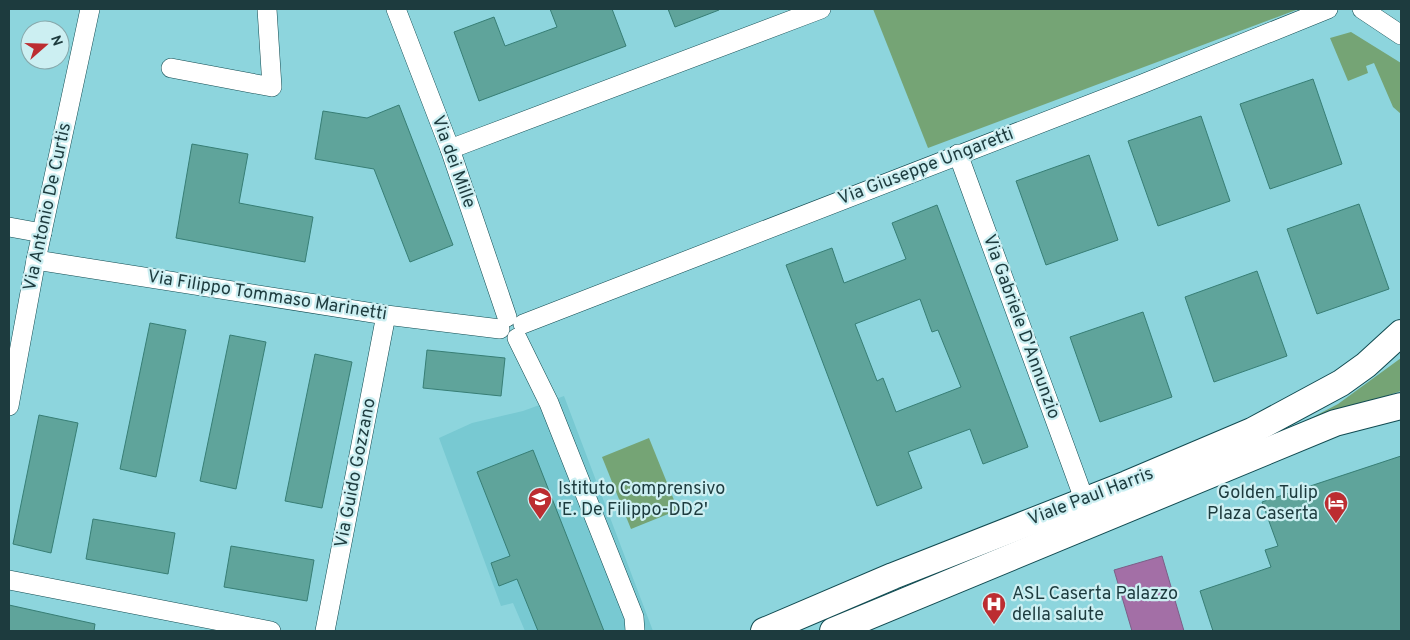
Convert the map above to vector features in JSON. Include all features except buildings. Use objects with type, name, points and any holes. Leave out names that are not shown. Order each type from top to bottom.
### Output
[{"type":"street","name":"Via Antonio De Curtis","points":[[9,400],[36,260],[90,9]]},
{"type":"street","points":[[171,68],[272,87],[267,9]]},
{"type":"street","name":"Via dei Mille","points":[[396,9],[450,149],[512,327],[549,403],[634,617],[635,631]]},
{"type":"street","points":[[450,149],[821,9]]},
{"type":"street","name":"Via Giuseppe Ungaretti","points":[[512,327],[1142,84],[1328,9]]},
{"type":"street","points":[[1362,9],[1401,36]]},
{"type":"street","name":"Via Gabriele D'Annunzio","points":[[958,154],[1084,499]]},
{"type":"street","points":[[9,227],[42,233]]},
{"type":"street","name":"Via Filippo Tommaso Marinetti","points":[[36,260],[386,315],[512,327]]},
{"type":"street","name":"Via Guido Gozzano","points":[[325,631],[386,315]]},
{"type":"street","name":"Viale Paul Harris","points":[[764,631],[893,576],[1084,499],[1127,484],[1252,431],[1341,383],[1366,365],[1401,333]]},
{"type":"street","name":"Viale Paul Harris","points":[[833,631],[1334,423],[1401,406]]},
{"type":"street","points":[[9,580],[271,631]]},
{"type":"shaded area","name":"Istituto Comprensivo 'E. De Filippo-DD2'","points":[[564,396],[653,631],[525,631],[513,603],[501,606],[439,438],[472,423],[523,411]]},
{"type":"shaded area","points":[[1162,556],[1184,631],[1132,631],[1114,570]]},
{"type":"green space","points":[[873,9],[1299,9],[928,148]]},
{"type":"green space","points":[[1351,32],[1401,63],[1401,114],[1393,107],[1374,63],[1366,66],[1368,73],[1348,81],[1330,38]]},
{"type":"green space","points":[[1401,358],[1401,391],[1294,427],[1338,404]]},
{"type":"green space","points":[[649,438],[678,510],[631,529],[602,457]]},
{"type":"place","name":"Istituto Comprensivo 'E. De Filippo-DD2'","points":[[540,520]]},
{"type":"place","name":"Golden Tulip Plaza Caserta","points":[[1336,524]]},
{"type":"place","name":"ASL Caserta Palazzo della salute","points":[[994,625]]}]
